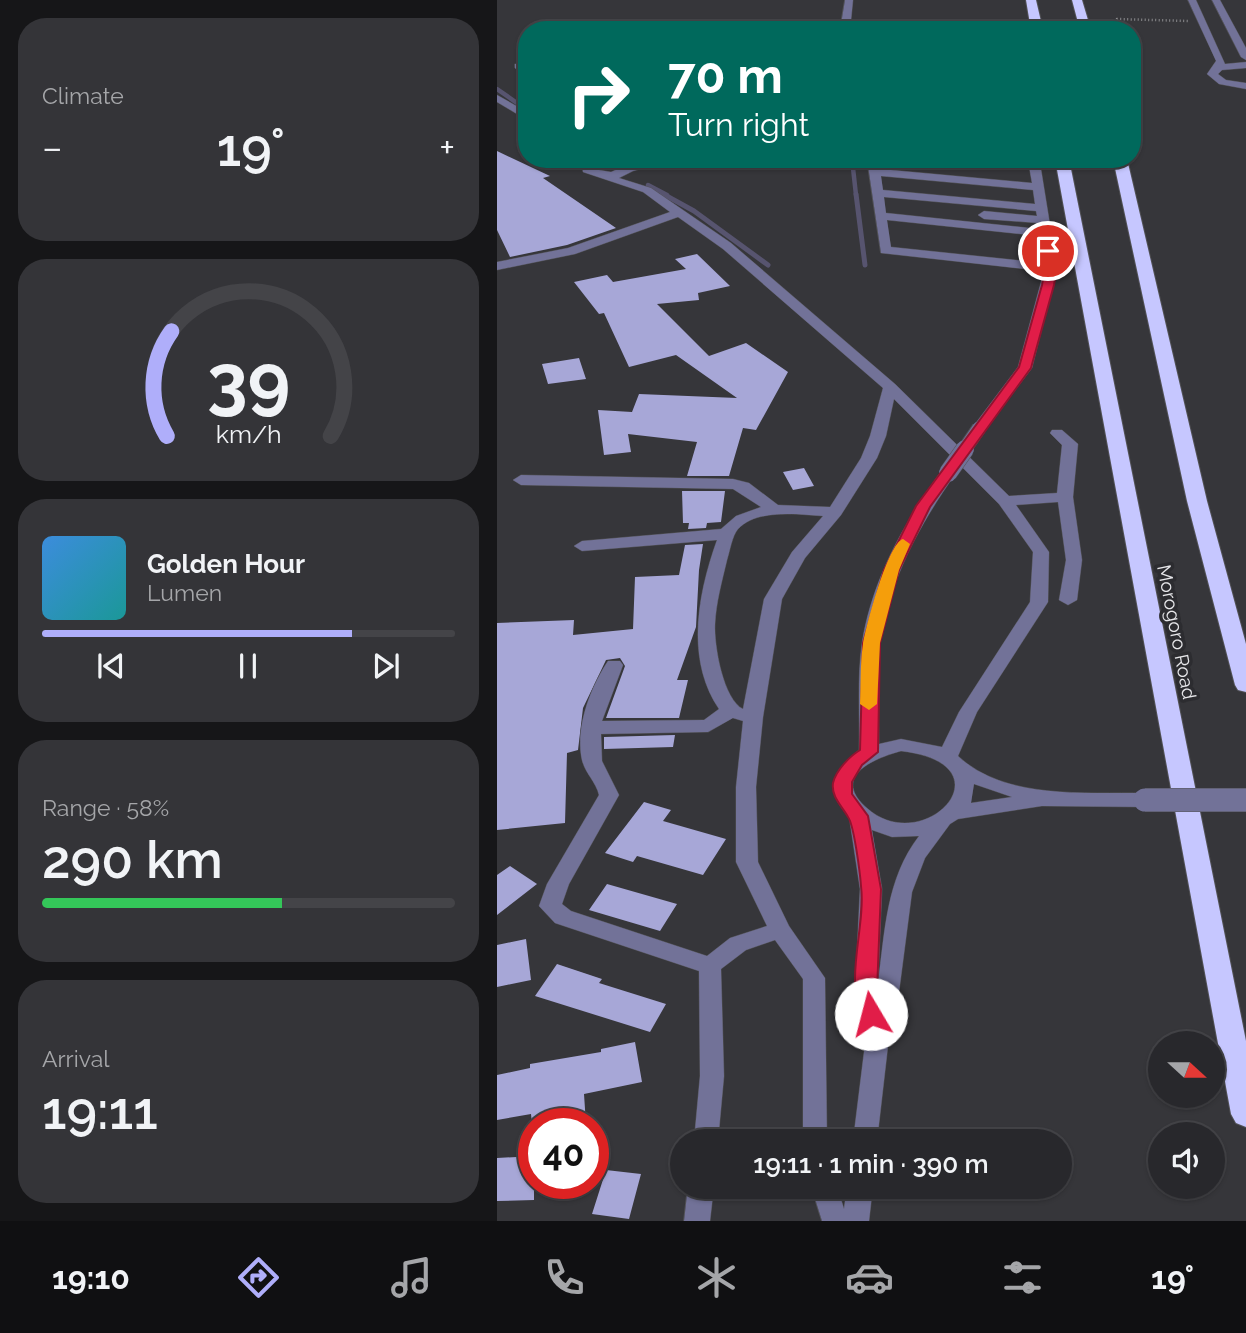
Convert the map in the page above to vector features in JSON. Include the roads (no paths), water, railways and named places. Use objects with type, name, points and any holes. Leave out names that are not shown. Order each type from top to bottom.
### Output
[{"type":"highway","points":[[1031,0],[1035,21]]},
{"type":"highway","points":[[1077,0],[1083,21]]},
{"type":"highway","name":"Morogoro Road","points":[[1064,168],[1246,1114]]},
{"type":"highway","points":[[1122,168],[1197,501],[1246,685]]},
{"type":"street","points":[[846,21],[849,0]]},
{"type":"street","points":[[1192,0],[1221,61],[1219,67]]},
{"type":"street","points":[[1216,0],[1246,57]]},
{"type":"street","points":[[1246,65],[1219,67],[1212,72],[1213,77],[1229,84],[1246,86]]},
{"type":"street","points":[[1229,84],[1243,97]]},
{"type":"street","points":[[497,98],[518,111]]},
{"type":"street","points":[[591,168],[614,175],[622,168]]},
{"type":"street","points":[[591,168],[647,190],[727,246],[890,387],[1005,501],[1041,552],[1039,602],[968,712],[952,763]]},
{"type":"street","points":[[630,168],[647,190]]},
{"type":"street","points":[[869,752],[871,643],[891,570],[923,506],[1025,368],[1051,268],[1035,168]]},
{"type":"street","points":[[876,184],[1041,203]]},
{"type":"street","points":[[876,184],[1041,203]]},
{"type":"street","points":[[876,184],[1041,203]]},
{"type":"street","points":[[876,184],[885,250],[1051,268]]},
{"type":"street","points":[[497,266],[571,251],[681,212]]},
{"type":"street","points":[[815,1129],[814,978],[780,930],[747,862],[746,787],[753,717],[772,599],[798,556],[835,512],[872,450],[890,387]]},
{"type":"street","points":[[1057,432],[1070,444],[1065,497],[1074,561],[1068,600]]},
{"type":"street","points":[[521,480],[733,484],[743,486],[773,509]]},
{"type":"street","points":[[1005,501],[1065,497]]},
{"type":"street","points":[[582,546],[726,534],[740,522],[773,509],[835,512]]},
{"type":"street","points":[[726,534],[705,626],[717,685],[731,710],[753,717]]},
{"type":"street","points":[[614,665],[599,696],[591,728],[592,764],[606,780],[610,795],[563,873],[550,906],[563,917],[710,966]]},
{"type":"street","points":[[591,728],[708,726],[731,710]]},
{"type":"street","points":[[1042,799],[987,782],[933,751],[909,746],[884,747],[869,752],[856,760],[842,782],[843,794],[849,806],[859,816],[889,829],[925,828],[947,817],[1042,799],[1246,800]]},
{"type":"street","points":[[866,1129],[877,1037],[888,992],[901,892],[916,855],[961,803],[965,791],[964,779],[952,763]]},
{"type":"street","points":[[859,816],[871,889],[866,992],[877,1037]]},
{"type":"street","points":[[710,966],[738,944],[780,930]]},
{"type":"street","points":[[707,1129],[712,1076],[710,966]]},
{"type":"street","points":[[697,1221],[700,1199]]},
{"type":"street","points":[[828,1199],[832,1215],[839,1221]]},
{"type":"street","points":[[856,1221],[859,1199]]},
{"type":"waterway","points":[[497,89],[518,104]]},
{"type":"waterway","points":[[853,168],[856,195]]},
{"type":"waterway","points":[[648,185],[667,195]]},
{"type":"waterway","points":[[663,194],[694,211],[768,265]]},
{"type":"waterway","points":[[856,194],[865,265]]}]
